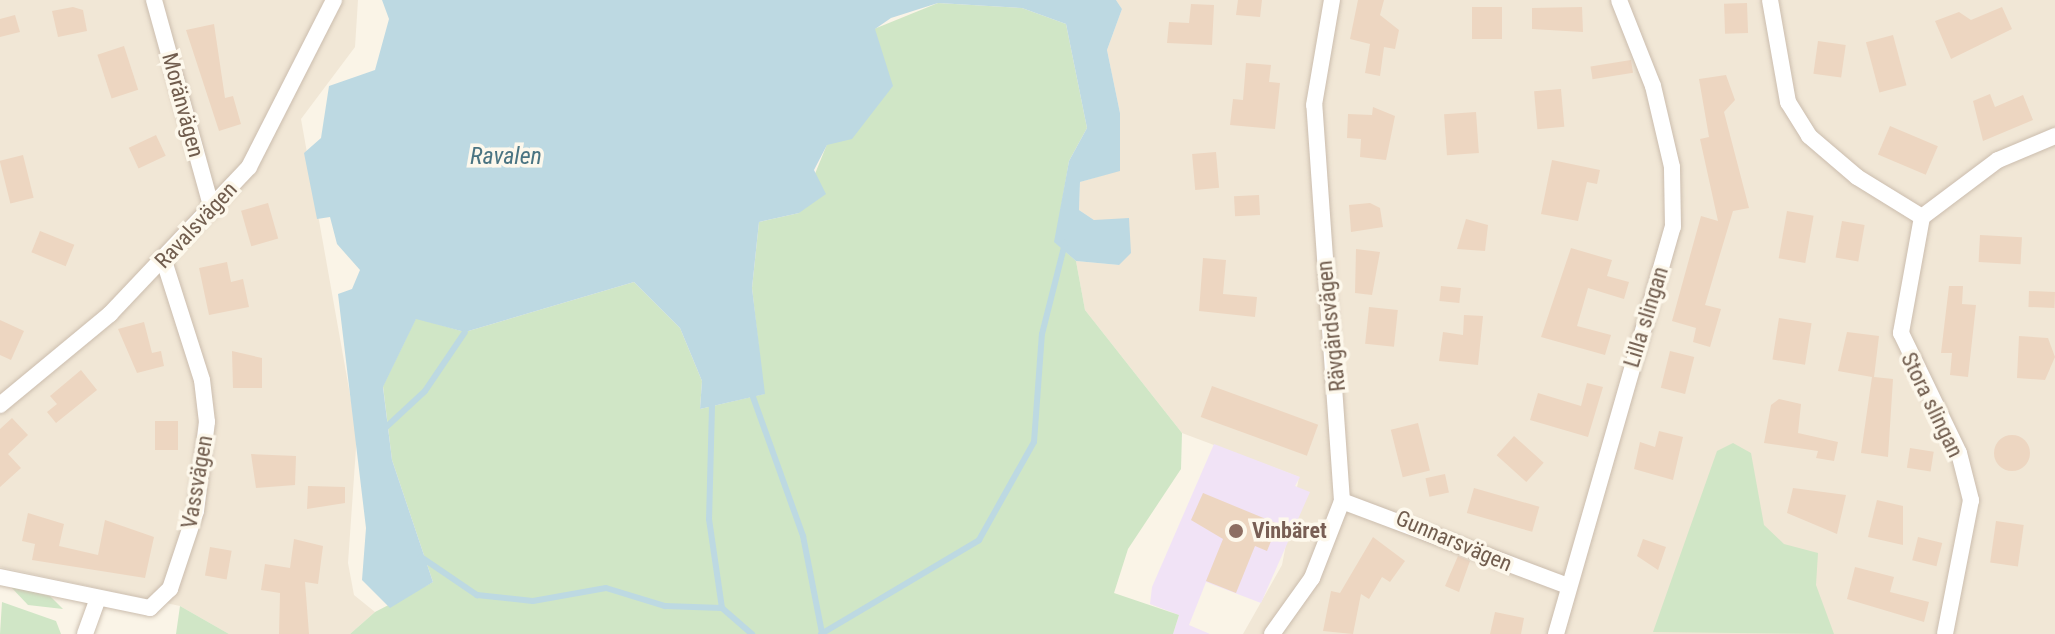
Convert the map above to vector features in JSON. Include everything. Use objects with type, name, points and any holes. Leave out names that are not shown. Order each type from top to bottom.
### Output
[{"type":"street","name":"Moränvägen","points":[[154,0],[212,209]]},
{"type":"street","name":"Ravalsvägen","points":[[0,405],[164,261],[249,167],[334,0]]},
{"type":"street","name":"Rävgärdsvägen","points":[[1272,634],[1312,578],[1342,501],[1314,105],[1332,0]]},
{"type":"street","name":"Lilla slingan","points":[[1556,634],[1566,585],[1673,227],[1672,167],[1653,86],[1619,0]]},
{"type":"street","points":[[1770,0],[1788,102],[1809,136],[1857,177],[1922,217],[1988,167],[2055,136]]},
{"type":"street","name":"Stora slingan","points":[[1922,217],[1901,333],[1959,453],[1971,500],[1945,634]]},
{"type":"street","name":"Vassvägen","points":[[0,577],[97,601],[150,608],[162,601],[196,511],[207,422],[202,380],[164,261]]},
{"type":"street","name":"Gunnarsvägen","points":[[1342,501],[1566,585]]},
{"type":"street","points":[[85,634],[97,601]]},
{"type":"shaded area","points":[[0,0],[358,0],[355,47],[301,119],[357,434],[348,563],[354,595],[375,612],[350,634],[229,634],[180,606],[0,567]]},
{"type":"shaded area","points":[[1116,0],[2055,0],[2055,634],[1243,634],[1282,565],[1299,477],[1182,433],[1085,310],[1076,261],[1119,265],[1094,220],[1079,210],[1080,182],[1120,170],[1120,113],[1107,50],[1122,9]]},
{"type":"shaded area","name":"Vinbäret","points":[[1214,444],[1300,477],[1295,486],[1310,492],[1261,603],[1206,582],[1189,625],[1210,634],[1173,634],[1179,615],[1150,604],[1152,587]]},
{"type":"green space","points":[[938,3],[1022,8],[1066,24],[1087,128],[1069,161],[1055,242],[1076,261],[1085,310],[1182,433],[1181,469],[1128,549],[1114,593],[1179,615],[1173,634],[350,634],[375,612],[433,582],[392,460],[383,386],[416,318],[465,332],[634,282],[680,328],[702,381],[700,409],[764,394],[752,288],[759,222],[799,213],[874,29]]},
{"type":"green space","points":[[1733,443],[1751,453],[1764,525],[1784,544],[1818,553],[1816,585],[1834,634],[1653,632],[1717,451]]},
{"type":"green space","points":[[10,586],[50,596],[63,609],[28,605]]},
{"type":"green space","points":[[2,602],[56,621],[61,634],[0,634]]},
{"type":"green space","points":[[180,606],[229,634],[176,634]]},
{"type":"water","name":"Ravalen","points":[[382,0],[1116,0],[1122,9],[1107,50],[1120,113],[1120,171],[1080,182],[1079,210],[1094,220],[1129,218],[1131,253],[1119,265],[1076,261],[1054,242],[1069,161],[1087,128],[1066,24],[1022,8],[938,3],[891,18],[875,29],[893,86],[852,139],[827,145],[814,170],[826,194],[799,213],[759,222],[752,288],[765,394],[700,409],[702,381],[680,328],[634,282],[465,332],[416,319],[383,387],[392,460],[433,582],[390,608],[362,580],[366,528],[338,294],[352,289],[360,270],[337,244],[330,217],[317,219],[304,153],[321,138],[329,86],[375,70],[389,19]]},
{"type":"building","points":[[1238,0],[1262,0],[1260,17],[1236,15]]},
{"type":"building","points":[[1358,0],[1384,0],[1380,15],[1399,30],[1395,49],[1384,47],[1380,76],[1365,73],[1370,44],[1350,39]]},
{"type":"building","points":[[1747,3],[1748,33],[1725,34],[1724,4]]},
{"type":"building","points":[[1191,4],[1214,5],[1212,45],[1167,43],[1169,22],[1189,23]]},
{"type":"building","points":[[73,7],[83,10],[87,31],[58,37],[52,11]]},
{"type":"building","points":[[1472,7],[1502,7],[1502,39],[1472,39]]},
{"type":"building","points":[[1582,7],[1583,32],[1532,29],[1532,8]]},
{"type":"building","points":[[2002,7],[2012,29],[1951,59],[1935,21],[1959,12],[1971,20]]},
{"type":"building","points":[[15,15],[20,32],[0,37],[0,19]]},
{"type":"building","points":[[214,24],[225,98],[233,96],[241,124],[219,131],[186,30]]},
{"type":"building","points":[[1893,35],[1906,85],[1879,92],[1866,42]]},
{"type":"building","points":[[1818,41],[1846,45],[1841,78],[1813,74]]},
{"type":"building","points":[[124,46],[138,90],[112,98],[97,55]]},
{"type":"building","points":[[1631,60],[1633,73],[1593,79],[1591,66]]},
{"type":"building","points":[[1246,63],[1271,65],[1269,82],[1280,83],[1275,129],[1230,125],[1233,99],[1243,100]]},
{"type":"building","points":[[1726,75],[1735,100],[1724,112],[1749,208],[1733,211],[1705,305],[1721,309],[1710,347],[1693,342],[1696,328],[1672,321],[1701,216],[1718,221],[1700,139],[1709,137],[1699,79]]},
{"type":"building","points":[[1561,89],[1564,127],[1537,129],[1534,91]]},
{"type":"building","points":[[1990,94],[1995,107],[2023,95],[2033,120],[1983,141],[1973,101]]},
{"type":"building","points":[[1373,107],[1395,116],[1386,160],[1360,157],[1361,139],[1347,138],[1348,114],[1372,115]]},
{"type":"building","points":[[1476,112],[1479,153],[1447,155],[1444,114]]},
{"type":"building","points":[[1890,126],[1938,146],[1926,175],[1878,155]]},
{"type":"building","points":[[156,135],[166,156],[139,169],[129,148]]},
{"type":"building","points":[[1216,152],[1219,188],[1195,190],[1192,154]]},
{"type":"building","points":[[23,155],[34,198],[10,203],[0,161]]},
{"type":"building","points":[[1552,160],[1600,170],[1597,184],[1587,182],[1578,221],[1541,214]]},
{"type":"building","points":[[1259,195],[1260,215],[1235,216],[1234,196]]},
{"type":"building","points":[[268,203],[278,239],[251,246],[241,211]]},
{"type":"building","points":[[1370,203],[1380,208],[1383,227],[1351,232],[1349,205]]},
{"type":"building","points":[[1787,211],[1814,216],[1805,263],[1779,258]]},
{"type":"building","points":[[1466,219],[1488,225],[1485,251],[1457,249]]},
{"type":"building","points":[[1842,221],[1865,225],[1858,261],[1836,257]]},
{"type":"building","points":[[40,231],[74,245],[66,266],[31,252]]},
{"type":"building","points":[[1980,235],[2022,237],[2021,264],[1979,262]]},
{"type":"building","points":[[1571,248],[1612,260],[1607,276],[1629,282],[1624,299],[1588,288],[1577,326],[1611,335],[1605,355],[1541,337]]},
{"type":"building","points":[[1356,249],[1380,252],[1372,295],[1355,293]]},
{"type":"building","points":[[1203,258],[1226,260],[1223,294],[1257,297],[1255,317],[1199,311]]},
{"type":"building","points":[[227,262],[231,282],[243,279],[249,307],[209,315],[199,268]]},
{"type":"building","points":[[1441,286],[1461,288],[1459,303],[1439,301]]},
{"type":"building","points":[[1949,286],[1963,286],[1962,304],[1976,305],[1968,377],[1950,375],[1952,353],[1941,353]]},
{"type":"building","points":[[2029,291],[2055,292],[2054,308],[2028,307]]},
{"type":"building","points":[[1369,307],[1398,310],[1394,347],[1365,344]]},
{"type":"building","points":[[1464,315],[1483,316],[1478,365],[1439,361],[1443,332],[1463,335]]},
{"type":"building","points":[[1779,318],[1812,323],[1805,365],[1772,359]]},
{"type":"building","points":[[0,320],[24,331],[11,360],[0,355]]},
{"type":"building","points":[[144,322],[152,353],[161,351],[164,366],[137,373],[118,329]]},
{"type":"building","points":[[1847,332],[1879,336],[1874,377],[1893,379],[1888,457],[1861,453],[1872,377],[1838,371]]},
{"type":"building","points":[[2019,336],[2048,338],[2055,357],[2045,380],[2017,378]]},
{"type":"building","points":[[232,351],[262,358],[262,388],[233,388]]},
{"type":"building","points":[[1670,351],[1694,357],[1685,394],[1661,388]]},
{"type":"building","points":[[81,370],[97,390],[56,423],[47,412],[57,404],[50,396]]},
{"type":"building","points":[[1587,383],[1603,387],[1588,437],[1530,420],[1538,393],[1581,406]]},
{"type":"building","points":[[1212,386],[1318,425],[1307,456],[1201,417]]},
{"type":"building","points":[[1779,399],[1801,404],[1798,433],[1838,442],[1834,461],[1816,458],[1818,451],[1764,443],[1771,405]]},
{"type":"building","points":[[12,418],[28,435],[8,454],[21,468],[0,487],[0,429]]},
{"type":"building","points":[[155,421],[178,421],[178,450],[155,450]]},
{"type":"building","points":[[1418,423],[1430,471],[1403,477],[1391,430]]},
{"type":"building","points":[[1659,431],[1683,437],[1673,480],[1634,469],[1640,442],[1655,447]]},
{"type":"building","points":[[2012,435],[2024,441],[2030,453],[2024,465],[2012,471],[2000,465],[1994,453],[2000,441]]},
{"type":"building","points":[[1514,436],[1544,463],[1526,482],[1497,455]]},
{"type":"building","points":[[1910,448],[1934,452],[1931,472],[1907,468]]},
{"type":"building","points":[[251,454],[296,456],[295,485],[256,488]]},
{"type":"building","points":[[1445,474],[1449,493],[1429,497],[1425,478]]},
{"type":"building","points":[[308,486],[345,487],[345,503],[307,509]]},
{"type":"building","points":[[1474,488],[1539,507],[1532,532],[1467,513]]},
{"type":"building","points":[[1793,488],[1846,495],[1837,534],[1787,513]]},
{"type":"building","name":"Vinbäret","points":[[1203,493],[1278,524],[1267,551],[1255,546],[1236,593],[1206,581],[1223,539],[1191,520]]},
{"type":"building","points":[[1877,500],[1903,506],[1903,545],[1868,537]]},
{"type":"building","points":[[28,513],[64,524],[59,546],[98,555],[105,520],[154,537],[145,578],[32,560],[35,544],[22,541]]},
{"type":"building","points":[[1996,521],[2024,525],[2018,566],[1990,563]]},
{"type":"building","points":[[1373,537],[1405,561],[1390,582],[1382,577],[1369,599],[1361,594],[1353,634],[1323,631],[1331,591],[1340,593]]},
{"type":"building","points":[[1918,537],[1942,543],[1936,566],[1912,560]]},
{"type":"building","points":[[294,539],[323,546],[318,584],[305,582],[309,634],[279,634],[280,593],[261,590],[265,564],[290,568]]},
{"type":"building","points":[[1643,539],[1666,547],[1658,570],[1637,556]]},
{"type":"building","points":[[210,547],[232,551],[227,579],[205,576]]},
{"type":"building","points":[[1458,556],[1470,561],[1459,592],[1445,586]]},
{"type":"building","points":[[1855,567],[1894,577],[1890,592],[1929,602],[1924,622],[1847,599]]},
{"type":"building","points":[[1495,612],[1524,618],[1521,634],[1490,634]]},
{"type":"waterway","points":[[821,634],[979,540],[1034,442],[1042,334],[1065,243]]},
{"type":"waterway","name":"Ravalen","points":[[383,430],[425,391],[465,332]]},
{"type":"waterway","name":"Ravalen","points":[[753,397],[803,536],[822,633]]},
{"type":"waterway","name":"Ravalen","points":[[712,406],[709,519],[722,608]]},
{"type":"waterway","name":"Ravalen","points":[[421,557],[477,595],[533,601],[606,588],[665,606],[722,608],[752,634]]},
{"type":"place","name":"Vinbäret","points":[[1236,531]]}]
